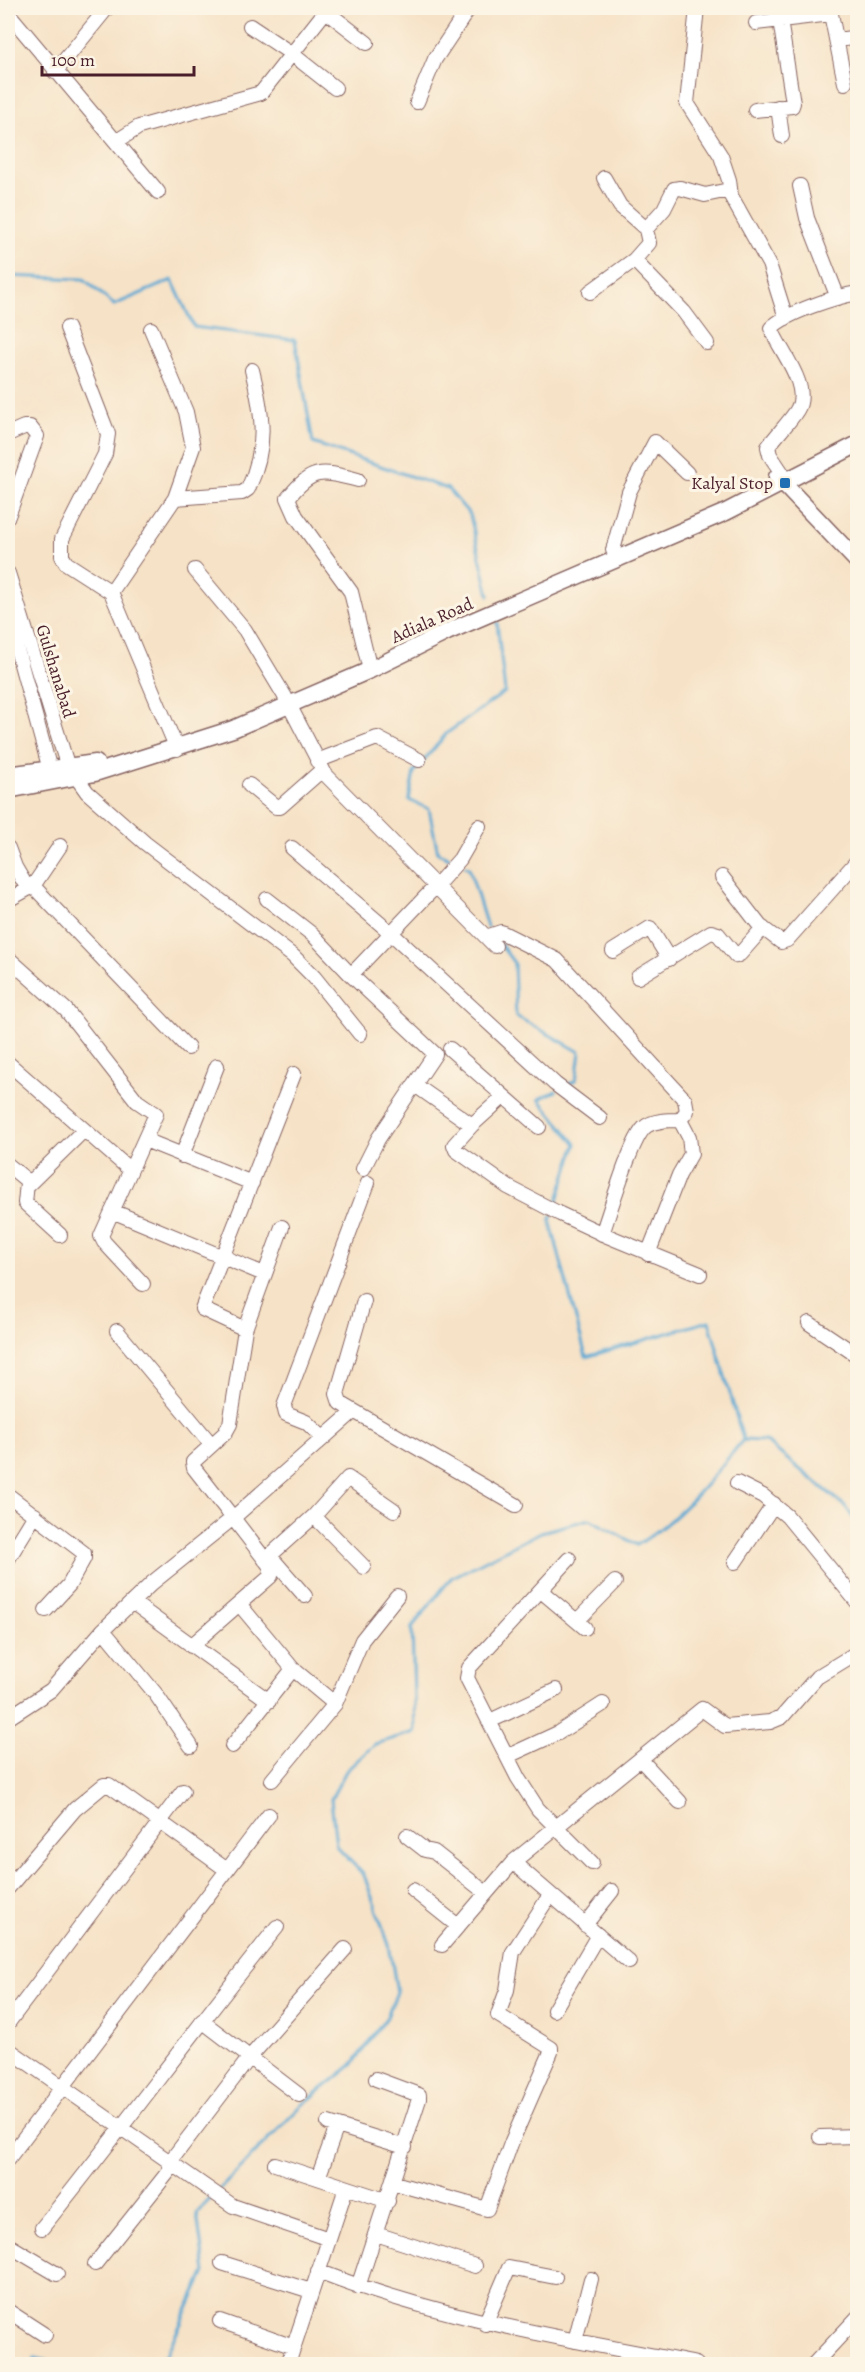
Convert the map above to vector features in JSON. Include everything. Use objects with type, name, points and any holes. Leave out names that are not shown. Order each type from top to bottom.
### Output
[{"type":"main road","name":"Adiala Road","points":[[8,790],[52,776],[72,775],[233,729],[287,700],[695,526],[858,432]]},
{"type":"main road","name":"Adiala Road","points":[[369,664],[442,624],[858,444]]},
{"type":"main road","points":[[780,478],[858,562]]},
{"type":"main road","name":"Adiala Road","points":[[72,775],[91,764],[175,745]]},
{"type":"main road","points":[[8,775],[52,776]]},
{"type":"street","points":[[56,72],[104,8]]},
{"type":"street","points":[[117,141],[139,127],[261,93],[326,8],[367,43]]},
{"type":"street","points":[[417,102],[435,59],[469,8]]},
{"type":"street","points":[[697,8],[687,103],[721,156],[729,190],[769,264],[786,318]]},
{"type":"street","points":[[8,13],[158,192]]},
{"type":"street","points":[[756,23],[831,14],[845,83]]},
{"type":"street","points":[[755,110],[792,106],[793,103],[780,20]]},
{"type":"street","points":[[250,26],[292,54],[335,88]]},
{"type":"street","points":[[838,40],[858,37]]},
{"type":"street","points":[[778,107],[782,136]]},
{"type":"street","points":[[590,292],[634,260],[649,243],[646,230],[620,206],[604,178]]},
{"type":"street","points":[[800,186],[807,218],[838,298]]},
{"type":"street","points":[[646,230],[664,209],[674,189],[680,188],[705,195],[729,190]]},
{"type":"street","points":[[634,260],[684,312],[707,343]]},
{"type":"street","points":[[780,478],[768,447],[796,411],[800,400],[791,362],[772,331],[772,327],[786,318],[838,298],[858,293]]},
{"type":"street","points":[[68,328],[108,434],[105,454],[63,539],[62,556],[66,562],[111,592],[175,745]]},
{"type":"street","points":[[111,592],[175,498],[193,447],[186,412],[151,328]]},
{"type":"street","points":[[175,498],[242,493],[248,489],[264,434],[262,411],[252,370]]},
{"type":"street","points":[[8,434],[24,427],[30,427],[37,436],[8,516]]},
{"type":"street","points":[[613,550],[628,492],[655,442],[687,473]]},
{"type":"street","points":[[358,480],[323,471],[301,482],[288,498],[296,516],[351,592],[369,664]]},
{"type":"street","points":[[195,570],[245,630],[287,700],[320,766],[491,941],[501,932],[557,960],[685,1100],[687,1111],[680,1120],[651,1124],[644,1128],[630,1157],[602,1234]]},
{"type":"street","name":"Gulshanabad","points":[[8,573],[11,597],[72,775]]},
{"type":"street","name":"Gulshanabad","points":[[8,617],[52,776]]},
{"type":"street","points":[[249,785],[276,807],[280,807],[320,766],[377,738],[419,760]]},
{"type":"street","points":[[72,775],[87,792],[146,843],[292,957],[314,977],[360,1034]]},
{"type":"street","points":[[351,975],[460,859],[479,826]]},
{"type":"street","points":[[8,900],[31,888],[60,846]]},
{"type":"street","points":[[8,848],[15,867],[31,888],[188,1048]]},
{"type":"street","points":[[292,848],[391,933],[555,1084],[600,1118]]},
{"type":"street","points":[[723,877],[763,928],[781,942],[788,940],[858,860]]},
{"type":"street","points":[[267,899],[313,935],[351,975],[433,1049],[435,1054],[378,1139],[363,1169]]},
{"type":"street","points":[[613,951],[650,928],[669,959]]},
{"type":"street","points":[[638,977],[715,931],[736,956],[763,928]]},
{"type":"street","points":[[8,958],[66,1010],[137,1101],[156,1114],[129,1169],[101,1236],[143,1284]]},
{"type":"street","points":[[450,1049],[538,1127]]},
{"type":"street","points":[[8,1063],[129,1169]]},
{"type":"street","points":[[182,1156],[217,1066]]},
{"type":"street","points":[[245,1329],[202,1309],[224,1258],[294,1074]]},
{"type":"street","points":[[415,1085],[472,1125]]},
{"type":"street","points":[[503,1097],[472,1125],[454,1146],[462,1156],[508,1186],[602,1234],[700,1274]]},
{"type":"street","points":[[648,1254],[679,1175],[691,1154],[689,1137],[680,1120]]},
{"type":"street","points":[[27,1183],[35,1181],[84,1130]]},
{"type":"street","points":[[145,1140],[252,1183]]},
{"type":"street","points":[[8,1166],[27,1183]]},
{"type":"street","points":[[27,1183],[25,1203],[60,1235]]},
{"type":"street","points":[[322,1437],[306,1422],[286,1414],[284,1406],[368,1183]]},
{"type":"street","points":[[112,1211],[264,1274]]},
{"type":"street","points":[[282,1227],[245,1329],[230,1424],[225,1433],[194,1460],[194,1468],[233,1518],[305,1596]]},
{"type":"street","points":[[364,1301],[337,1394],[340,1403],[516,1505]]},
{"type":"street","points":[[809,1323],[858,1356]]},
{"type":"street","points":[[117,1331],[211,1444]]},
{"type":"street","points":[[8,1718],[51,1690],[103,1630],[152,1583],[233,1518],[353,1412]]},
{"type":"street","points":[[268,1558],[314,1516],[348,1478],[394,1510]]},
{"type":"street","points":[[737,1483],[774,1504],[801,1531],[858,1604]]},
{"type":"street","points":[[8,1495],[84,1553],[84,1558],[69,1585],[46,1610]]},
{"type":"street","points":[[735,1562],[774,1504]]},
{"type":"street","points":[[8,1559],[35,1515]]},
{"type":"street","points":[[314,1516],[364,1567]]},
{"type":"street","points":[[190,1646],[271,1576],[272,1571],[268,1558]]},
{"type":"street","points":[[569,1559],[469,1668],[467,1678],[538,1809],[592,1863]]},
{"type":"street","points":[[541,1591],[581,1624],[615,1582]]},
{"type":"street","points":[[272,1780],[335,1704],[362,1640],[397,1596]]},
{"type":"street","points":[[132,1602],[269,1701]]},
{"type":"street","points":[[240,1605],[293,1669],[335,1704]]},
{"type":"street","points":[[103,1630],[155,1693],[191,1746]]},
{"type":"street","points":[[442,1945],[513,1862],[702,1709],[725,1726],[770,1722],[782,1717],[816,1677],[858,1652]]},
{"type":"street","points":[[232,1746],[293,1669]]},
{"type":"street","points":[[489,1721],[556,1690]]},
{"type":"street","points":[[508,1756],[558,1733],[603,1704]]},
{"type":"street","points":[[641,1760],[680,1802]]},
{"type":"street","points":[[8,1888],[75,1809],[104,1785],[109,1785],[227,1870]]},
{"type":"street","points":[[8,2023],[183,1791]]},
{"type":"street","points":[[8,2159],[269,1815]]},
{"type":"street","points":[[407,1836],[434,1852],[486,1893]]},
{"type":"street","points":[[513,1862],[629,1962]]},
{"type":"street","points":[[413,1890],[458,1926]]},
{"type":"street","points":[[585,1925],[612,1891]]},
{"type":"street","points":[[394,2183],[483,2210],[487,2209],[512,2141],[551,2052],[551,2048],[498,2015],[507,1990],[513,1952],[550,1895]]},
{"type":"street","points":[[42,2228],[122,2130],[202,2020],[277,1927]]},
{"type":"street","points":[[554,2010],[598,1935]]},
{"type":"street","points":[[95,2264],[250,2057],[345,1949]]},
{"type":"street","points":[[202,2020],[299,2095]]},
{"type":"street","points":[[8,2049],[232,2206],[329,2239]]},
{"type":"street","points":[[358,2287],[394,2183],[419,2095],[376,2079]]},
{"type":"street","points":[[318,2178],[332,2125],[405,2147]]},
{"type":"street","points":[[820,2137],[858,2136]]},
{"type":"street","points":[[275,2164],[388,2201]]},
{"type":"street","points":[[288,2364],[346,2188]]},
{"type":"street","points":[[376,2234],[475,2266]]},
{"type":"street","points":[[8,2245],[57,2274]]},
{"type":"street","points":[[222,2263],[312,2291]]},
{"type":"street","points":[[485,2324],[509,2268],[555,2277]]},
{"type":"street","points":[[318,2271],[358,2287],[485,2324],[689,2364]]},
{"type":"street","points":[[575,2341],[591,2279]]},
{"type":"street","points":[[8,2311],[45,2335]]},
{"type":"street","points":[[814,2364],[858,2317]]},
{"type":"street","points":[[220,2321],[294,2347]]},
{"type":"waterway","points":[[8,276],[84,279],[114,305],[172,280],[194,327],[295,340],[313,443],[448,489],[470,515],[489,595]]},
{"type":"waterway","points":[[450,858],[438,853],[429,809],[409,800],[414,772],[447,733],[505,692],[497,622]]},
{"type":"waterway","points":[[465,866],[469,868],[487,927]]},
{"type":"waterway","points":[[500,944],[514,963],[516,1016],[580,1052],[576,1080],[565,1086]]},
{"type":"waterway","points":[[556,1091],[539,1099],[576,1144],[556,1206]]},
{"type":"waterway","points":[[552,1216],[550,1220],[586,1357],[709,1321],[743,1439]]},
{"type":"waterway","points":[[219,2190],[301,2106],[352,2065],[387,2017],[397,1992],[389,1945],[364,1875],[336,1846],[331,1799],[346,1771],[375,1744],[415,1732],[412,1627],[451,1578],[541,1532],[590,1519],[637,1545],[681,1510],[707,1484],[743,1440],[765,1441],[845,1506],[858,1525]]},
{"type":"waterway","points":[[162,2364],[205,2272],[197,2213],[212,2197]]},
{"type":"waterway","points":[[33,2364],[35,2358],[59,2364]]},
{"type":"place","name":"Kalyal Stop","points":[[785,483]]}]
